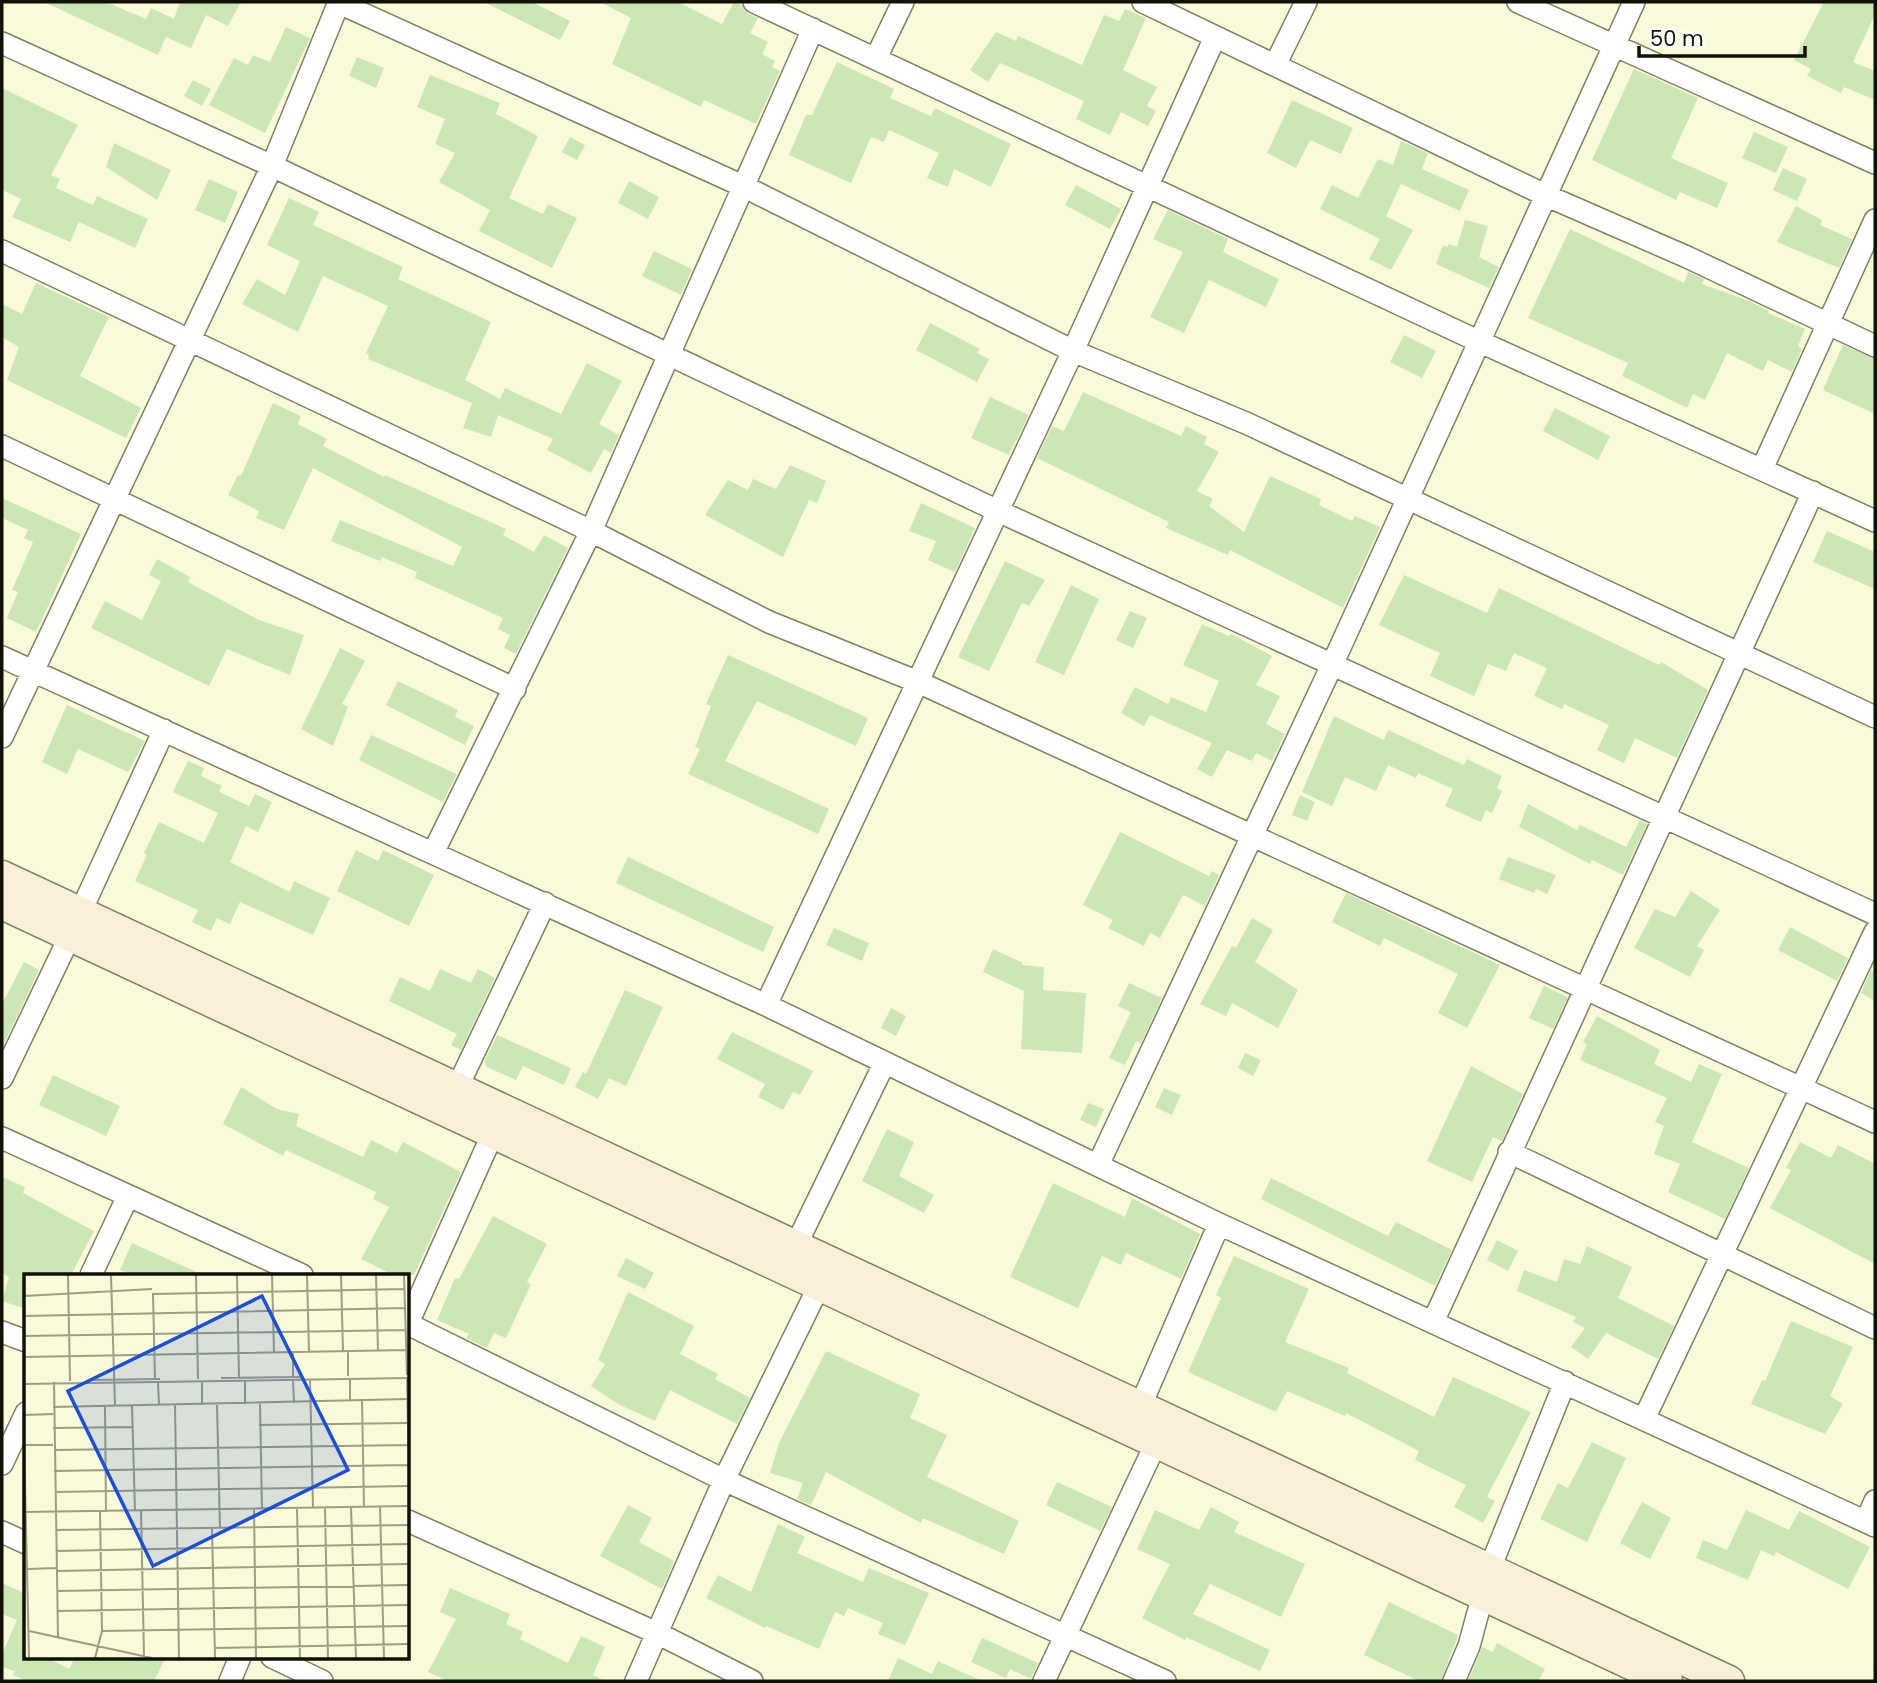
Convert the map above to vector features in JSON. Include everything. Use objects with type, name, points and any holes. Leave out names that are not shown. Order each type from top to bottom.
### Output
[{"type":"street","points":[[2,737],[187,340],[272,166],[338,2],[745,187],[1073,351],[1247,423],[1739,651],[1875,717]]},
{"type":"street","points":[[754,2],[1479,341],[1875,521]]},
{"type":"street","points":[[876,58],[903,2]]},
{"type":"street","points":[[1143,2],[1545,195],[1687,257],[1875,346]]},
{"type":"street","points":[[1275,65],[1306,2]]},
{"type":"street","points":[[1518,2],[1875,163]]},
{"type":"street","points":[[1098,1165],[1332,665],[1634,2]]},
{"type":"street","points":[[434,851],[591,531],[813,29]]},
{"type":"street","points":[[766,1005],[1073,351],[1214,37]]},
{"type":"street","points":[[2,43],[272,166],[998,511],[1875,914]]},
{"type":"street","points":[[1762,469],[1875,220]]},
{"type":"street","points":[[2,251],[591,531],[769,622],[918,682],[1875,1122]]},
{"type":"street","points":[[2,446],[514,689]]},
{"type":"street","points":[[1433,1322],[1813,492]]},
{"type":"street","points":[[2,657],[434,851],[766,1005],[1219,1224],[1870,1524],[1875,1501]]},
{"type":"street","points":[[2,1078],[164,730]]},
{"type":"street","points":[[2,876],[76,924],[493,1133],[820,1283],[1156,1443],[1729,1681]]},
{"type":"street","points":[[2,904],[76,924],[458,1086],[1140,1407],[1487,1582],[1667,1681]]},
{"type":"street","points":[[458,1086],[545,904]]},
{"type":"street","points":[[1644,1419],[1875,932]]},
{"type":"street","points":[[796,1245],[884,1064]]},
{"type":"street","points":[[410,1319],[493,1133]]},
{"type":"street","points":[[2,1138],[300,1274]]},
{"type":"street","points":[[1509,1152],[1875,1328]]},
{"type":"street","points":[[91,1274],[128,1196]]},
{"type":"street","points":[[1140,1407],[1219,1224]]},
{"type":"street","points":[[636,1681],[659,1634],[724,1480],[820,1283]]},
{"type":"street","points":[[410,1324],[724,1480],[1165,1681]]},
{"type":"street","points":[[2,1332],[24,1340]]},
{"type":"street","points":[[1454,1681],[1469,1646],[1487,1582],[1565,1382]]},
{"type":"street","points":[[2,1464],[24,1417]]},
{"type":"street","points":[[1044,1681],[1156,1443]]},
{"type":"street","points":[[410,1522],[659,1634],[752,1681]]},
{"type":"street","points":[[2,1532],[24,1542]]},
{"type":"street","points":[[230,1681],[240,1658]]},
{"type":"street","points":[[274,1658],[322,1681]]},
{"type":"building","points":[[44,2],[106,2],[146,19],[151,8],[174,19],[180,2],[241,2],[228,26],[206,15],[191,48],[166,37],[158,55]]},
{"type":"building","points":[[484,2],[532,2],[570,21],[560,40]]},
{"type":"building","points":[[600,2],[678,2],[722,24],[734,2],[741,5],[748,14],[758,18],[750,33],[768,42],[762,54],[775,61],[772,67],[780,71],[756,124],[704,100],[701,107],[612,64],[631,18]]},
{"type":"building","points":[[1824,2],[1875,2],[1875,14],[1853,62],[1875,71],[1875,100],[1844,87],[1841,93],[1807,76],[1811,69],[1794,60]]},
{"type":"building","points":[[1125,9],[1146,18],[1123,70],[1157,87],[1147,106],[1156,111],[1148,126],[1121,112],[1110,135],[1076,119],[1084,101],[1039,80],[1000,63],[988,82],[970,70],[996,32],[1016,41],[1018,36],[1082,65],[1104,15],[1119,21]]},
{"type":"building","points":[[286,27],[310,38],[265,133],[209,105],[234,58],[248,65],[253,55],[270,62]]},
{"type":"building","points":[[357,57],[384,68],[376,88],[349,76]]},
{"type":"building","points":[[837,62],[894,89],[890,98],[931,116],[935,108],[1011,144],[991,187],[954,169],[948,187],[927,178],[939,153],[889,130],[884,142],[871,137],[851,183],[789,155],[806,115],[812,115]]},
{"type":"building","points":[[1634,69],[1698,98],[1671,158],[1728,183],[1717,208],[1680,192],[1676,200],[1592,160]]},
{"type":"building","points":[[430,75],[500,103],[496,114],[538,136],[509,198],[543,214],[548,204],[577,218],[552,268],[479,231],[490,210],[439,182],[455,153],[435,144],[445,119],[417,107]]},
{"type":"building","points":[[193,80],[211,89],[202,106],[184,96]]},
{"type":"building","points":[[2,88],[78,125],[51,175],[60,179],[56,188],[93,205],[97,196],[148,219],[135,248],[79,222],[70,242],[12,217],[21,199],[2,190]]},
{"type":"building","points":[[1292,100],[1353,128],[1341,154],[1310,140],[1296,168],[1267,153]]},
{"type":"building","points":[[1754,132],[1788,147],[1776,173],[1742,158]]},
{"type":"building","points":[[570,137],[585,145],[577,160],[562,152]]},
{"type":"building","points":[[1401,141],[1428,153],[1422,169],[1469,190],[1460,211],[1401,184],[1386,216],[1413,230],[1391,270],[1369,259],[1380,239],[1320,209],[1332,185],[1358,198],[1378,159],[1393,165]]},
{"type":"building","points":[[114,143],[171,170],[157,200],[106,167]]},
{"type":"building","points":[[1783,168],[1807,179],[1797,201],[1773,190]]},
{"type":"building","points":[[209,179],[238,192],[225,223],[195,210]]},
{"type":"building","points":[[629,181],[659,197],[648,219],[618,203]]},
{"type":"building","points":[[1076,185],[1121,209],[1110,229],[1065,205]]},
{"type":"building","points":[[289,198],[319,212],[313,225],[403,267],[398,279],[491,322],[465,380],[500,399],[505,388],[561,414],[587,363],[622,381],[599,424],[619,435],[611,453],[604,449],[591,473],[547,450],[553,439],[498,415],[491,437],[463,428],[472,403],[368,359],[369,355],[366,353],[388,306],[323,276],[298,332],[242,304],[257,279],[285,295],[300,261],[267,245]]},
{"type":"building","points":[[1796,206],[1822,220],[1820,225],[1852,239],[1839,268],[1777,242]]},
{"type":"building","points":[[1168,210],[1228,239],[1223,252],[1279,279],[1266,307],[1209,280],[1184,333],[1150,317],[1183,252],[1153,239]]},
{"type":"building","points":[[1465,220],[1488,226],[1479,257],[1499,267],[1489,288],[1436,264],[1443,245],[1457,247]]},
{"type":"building","points":[[1570,229],[1684,283],[1688,272],[1704,279],[1702,284],[1749,301],[1769,311],[1768,313],[1805,329],[1798,346],[1802,349],[1792,372],[1768,360],[1763,371],[1727,353],[1705,400],[1693,394],[1687,408],[1622,376],[1628,363],[1528,318]]},
{"type":"building","points":[[654,251],[692,269],[681,295],[642,276]]},
{"type":"building","points":[[36,283],[109,317],[80,376],[141,408],[126,438],[7,380],[19,347],[2,337],[2,304],[22,314]]},
{"type":"building","points":[[930,323],[980,349],[977,353],[989,359],[977,382],[916,350]]},
{"type":"building","points":[[1404,335],[1436,351],[1422,378],[1390,362]]},
{"type":"building","points":[[1843,345],[1875,359],[1875,414],[1823,390]]},
{"type":"building","points":[[1083,392],[1181,436],[1186,426],[1207,437],[1204,444],[1219,452],[1197,491],[1213,499],[1209,506],[1244,532],[1270,476],[1321,499],[1319,505],[1352,521],[1355,516],[1380,527],[1343,608],[1230,550],[1228,555],[1166,528],[1169,522],[1037,458],[1052,426],[1064,431]]},
{"type":"building","points":[[990,397],[1029,415],[1009,455],[971,438]]},
{"type":"building","points":[[273,403],[301,416],[298,424],[327,439],[323,446],[384,477],[385,475],[506,529],[503,535],[534,552],[544,535],[568,548],[516,654],[504,648],[510,635],[498,629],[503,618],[415,578],[417,572],[382,557],[380,561],[331,541],[340,520],[453,566],[462,547],[313,468],[284,530],[256,518],[259,511],[228,495],[238,475],[241,476]]},
{"type":"building","points":[[1555,408],[1610,436],[1598,460],[1543,431]]},
{"type":"building","points":[[790,465],[826,481],[817,503],[809,500],[783,557],[705,515],[728,480],[748,490],[753,479],[776,489]]},
{"type":"building","points":[[2,498],[81,534],[36,632],[7,618],[18,592],[12,590],[33,542],[24,538],[28,530],[2,518]]},
{"type":"building","points":[[921,503],[975,528],[955,572],[928,560],[936,541],[909,531]]},
{"type":"building","points":[[1827,531],[1875,552],[1875,589],[1813,562]]},
{"type":"building","points":[[157,559],[190,577],[188,582],[259,620],[304,635],[290,675],[227,649],[209,686],[91,628],[105,601],[142,620],[161,581],[149,575]]},
{"type":"building","points":[[1005,561],[1045,580],[1029,606],[1022,603],[989,671],[958,657]]},
{"type":"building","points":[[1404,575],[1487,613],[1499,588],[1659,665],[1661,662],[1708,690],[1677,758],[1635,738],[1624,763],[1597,750],[1609,725],[1564,704],[1562,709],[1534,696],[1547,668],[1514,653],[1506,671],[1488,664],[1474,696],[1430,676],[1440,653],[1379,625]]},
{"type":"building","points":[[1071,585],[1099,599],[1064,675],[1035,662]]},
{"type":"building","points":[[1130,611],[1147,618],[1133,648],[1116,640]]},
{"type":"building","points":[[1202,624],[1229,636],[1231,634],[1272,656],[1256,685],[1280,696],[1266,724],[1285,734],[1272,761],[1256,753],[1252,761],[1227,750],[1212,777],[1197,769],[1212,743],[1150,715],[1144,726],[1121,713],[1135,687],[1168,704],[1171,697],[1206,712],[1219,681],[1183,665]]},
{"type":"building","points":[[340,648],[365,661],[342,704],[348,707],[333,746],[301,729]]},
{"type":"building","points":[[728,655],[868,718],[856,746],[757,701],[725,761],[829,809],[818,834],[688,774],[700,749],[695,747],[711,706],[706,704]]},
{"type":"building","points":[[398,681],[458,710],[455,717],[474,726],[465,745],[386,705]]},
{"type":"building","points":[[67,705],[145,741],[128,772],[78,749],[67,774],[42,762]]},
{"type":"building","points":[[1334,716],[1384,740],[1388,730],[1464,765],[1467,759],[1502,776],[1497,788],[1502,791],[1492,813],[1486,810],[1481,822],[1445,806],[1453,789],[1418,773],[1416,778],[1388,765],[1376,791],[1345,777],[1332,806],[1302,792]]},
{"type":"building","points":[[371,735],[457,774],[443,802],[359,760]]},
{"type":"building","points":[[188,761],[204,768],[201,776],[222,786],[219,792],[249,806],[255,794],[272,802],[258,832],[246,826],[230,862],[290,892],[294,881],[330,898],[313,935],[240,902],[230,924],[217,918],[211,931],[192,922],[198,910],[135,881],[147,855],[144,853],[159,822],[204,843],[218,813],[173,792]]},
{"type":"building","points":[[1300,795],[1315,802],[1307,821],[1292,815]]},
{"type":"building","points":[[1528,804],[1577,830],[1580,825],[1626,847],[1640,820],[1647,824],[1623,875],[1592,860],[1590,864],[1519,827]]},
{"type":"building","points":[[1120,832],[1209,876],[1212,871],[1219,875],[1205,906],[1183,895],[1160,938],[1150,933],[1144,946],[1108,928],[1113,920],[1083,905]]},
{"type":"building","points":[[356,850],[378,861],[383,850],[434,875],[409,926],[337,891]]},
{"type":"building","points":[[628,857],[774,927],[763,952],[616,883]]},
{"type":"building","points":[[1508,857],[1556,875],[1547,894],[1536,889],[1534,893],[1499,879]]},
{"type":"building","points":[[1691,891],[1720,910],[1697,946],[1704,950],[1690,977],[1634,948],[1655,909],[1675,917]]},
{"type":"building","points":[[1346,893],[1500,965],[1467,1028],[1438,1013],[1458,974],[1384,938],[1380,946],[1332,922]]},
{"type":"building","points":[[1252,918],[1273,930],[1255,962],[1298,990],[1278,1028],[1232,1003],[1226,1016],[1200,1004],[1232,946],[1236,948]]},
{"type":"building","points":[[1790,927],[1848,958],[1837,981],[1778,950]]},
{"type":"building","points":[[834,928],[869,943],[862,961],[826,945]]},
{"type":"building","points":[[993,949],[1023,963],[1022,965],[1044,967],[1043,990],[1086,993],[1082,1053],[1021,1049],[1024,991],[983,972]]},
{"type":"building","points":[[24,962],[39,970],[2,1048],[2,1004]]},
{"type":"building","points":[[440,969],[471,983],[478,969],[495,978],[461,1050],[451,1045],[457,1034],[389,1001],[400,977],[430,991]]},
{"type":"building","points":[[1871,970],[1875,972],[1875,1001],[1861,993]]},
{"type":"building","points":[[1129,983],[1162,998],[1141,1043],[1136,1041],[1125,1065],[1109,1058],[1131,1012],[1118,1006]]},
{"type":"building","points":[[1544,986],[1568,997],[1553,1029],[1529,1018]]},
{"type":"building","points":[[625,990],[663,1007],[626,1086],[609,1078],[598,1099],[575,1087],[583,1072],[586,1074]]},
{"type":"building","points":[[891,1008],[906,1016],[896,1036],[881,1028]]},
{"type":"building","points":[[1597,1016],[1660,1050],[1654,1064],[1691,1082],[1699,1064],[1722,1074],[1692,1142],[1749,1168],[1725,1219],[1668,1192],[1680,1164],[1654,1154],[1664,1126],[1655,1122],[1667,1098],[1580,1060],[1587,1044],[1583,1042]]},
{"type":"building","points":[[732,1032],[813,1071],[800,1095],[793,1092],[783,1110],[758,1097],[765,1084],[717,1059]]},
{"type":"building","points":[[497,1035],[571,1068],[564,1085],[523,1066],[516,1080],[487,1067],[484,1062]]},
{"type":"building","points":[[1245,1053],[1261,1060],[1253,1076],[1238,1068]]},
{"type":"building","points":[[1471,1066],[1523,1094],[1502,1141],[1493,1137],[1472,1182],[1427,1161]]},
{"type":"building","points":[[53,1075],[120,1106],[106,1136],[39,1105]]},
{"type":"building","points":[[241,1087],[277,1109],[299,1114],[296,1126],[363,1157],[371,1140],[397,1153],[403,1142],[461,1172],[414,1275],[391,1274],[361,1259],[389,1207],[373,1199],[376,1192],[286,1150],[283,1156],[223,1124]]},
{"type":"building","points":[[1164,1088],[1181,1095],[1172,1115],[1155,1107]]},
{"type":"building","points":[[1088,1103],[1104,1109],[1096,1127],[1080,1120]]},
{"type":"building","points":[[887,1129],[914,1142],[899,1176],[934,1195],[924,1213],[862,1181]]},
{"type":"building","points":[[1800,1142],[1831,1158],[1838,1145],[1875,1164],[1875,1264],[1770,1208],[1791,1170],[1786,1168]]},
{"type":"building","points":[[2,1177],[25,1187],[23,1193],[94,1231],[72,1274],[24,1274],[24,1308],[2,1301],[9,1277],[2,1273]]},
{"type":"building","points":[[1271,1178],[1388,1236],[1396,1222],[1452,1250],[1435,1286],[1261,1199]]},
{"type":"building","points":[[1053,1183],[1125,1217],[1132,1198],[1200,1234],[1181,1279],[1126,1253],[1121,1265],[1102,1256],[1078,1308],[1010,1277]]},
{"type":"building","points":[[493,1216],[547,1244],[527,1282],[531,1284],[506,1338],[494,1333],[487,1348],[466,1338],[469,1334],[437,1320],[455,1278],[459,1279]]},
{"type":"building","points":[[1497,1240],[1518,1251],[1508,1271],[1487,1260]]},
{"type":"building","points":[[132,1243],[201,1274],[130,1274],[120,1270]]},
{"type":"building","points":[[1587,1246],[1632,1267],[1618,1298],[1674,1326],[1658,1359],[1606,1333],[1588,1359],[1571,1347],[1585,1328],[1573,1322],[1576,1317],[1517,1291],[1524,1270],[1557,1282],[1564,1259],[1580,1264]]},
{"type":"building","points":[[1234,1256],[1309,1289],[1285,1342],[1349,1368],[1347,1373],[1434,1417],[1453,1377],[1531,1412],[1487,1497],[1495,1501],[1483,1523],[1454,1507],[1466,1485],[1415,1460],[1419,1451],[1346,1413],[1345,1416],[1287,1391],[1276,1412],[1188,1372],[1221,1298],[1216,1295]]},
{"type":"building","points":[[626,1258],[654,1273],[645,1289],[617,1276]]},
{"type":"building","points":[[628,1292],[694,1326],[680,1354],[718,1374],[715,1379],[750,1398],[737,1424],[670,1390],[655,1421],[618,1404],[591,1386],[605,1364],[598,1360]]},
{"type":"building","points":[[1791,1321],[1853,1347],[1830,1396],[1843,1404],[1825,1434],[1751,1404],[1762,1380],[1765,1381]]},
{"type":"building","points":[[826,1351],[920,1394],[910,1418],[947,1435],[927,1477],[1019,1521],[1004,1554],[923,1518],[921,1523],[826,1472],[811,1505],[797,1499],[803,1483],[770,1473],[779,1443]]},
{"type":"building","points":[[1592,1442],[1626,1458],[1587,1542],[1540,1519],[1558,1483],[1568,1488]]},
{"type":"building","points":[[1057,1482],[1112,1507],[1100,1531],[1046,1505]]},
{"type":"building","points":[[1642,1502],[1671,1518],[1650,1559],[1620,1543]]},
{"type":"building","points":[[628,1505],[652,1518],[639,1542],[674,1561],[662,1589],[600,1556]]},
{"type":"building","points":[[1211,1507],[1239,1522],[1234,1532],[1305,1564],[1281,1617],[1210,1584],[1193,1614],[1270,1650],[1260,1671],[1186,1637],[1185,1640],[1142,1618],[1170,1564],[1137,1549],[1155,1510],[1199,1530]]},
{"type":"building","points":[[1746,1510],[1789,1530],[1799,1511],[1870,1547],[1848,1589],[1776,1552],[1774,1556],[1761,1550],[1748,1580],[1696,1558],[1703,1540],[1727,1550]]},
{"type":"building","points":[[778,1524],[805,1537],[797,1553],[863,1582],[869,1568],[929,1593],[905,1645],[878,1634],[883,1623],[848,1608],[844,1616],[835,1612],[819,1649],[766,1626],[765,1628],[706,1598],[718,1575],[751,1592]]},
{"type":"building","points":[[2,1583],[24,1593],[24,1658],[48,1658],[69,1669],[74,1658],[166,1658],[154,1681],[26,1681],[13,1675],[15,1671],[2,1667],[2,1654],[17,1620],[2,1614]]},
{"type":"building","points":[[450,1588],[510,1614],[506,1624],[523,1632],[520,1639],[568,1663],[581,1636],[605,1647],[593,1675],[605,1681],[448,1681],[428,1672],[456,1619],[440,1612]]},
{"type":"building","points":[[1389,1602],[1458,1635],[1441,1681],[1419,1681],[1364,1655]]},
{"type":"building","points":[[982,1638],[1038,1663],[1031,1679],[1010,1669],[1006,1678],[971,1662]]},
{"type":"building","points":[[1497,1643],[1545,1669],[1538,1681],[1468,1681],[1482,1647],[1493,1652]]},
{"type":"building","points":[[898,1658],[932,1674],[938,1661],[982,1681],[888,1681]]}]
